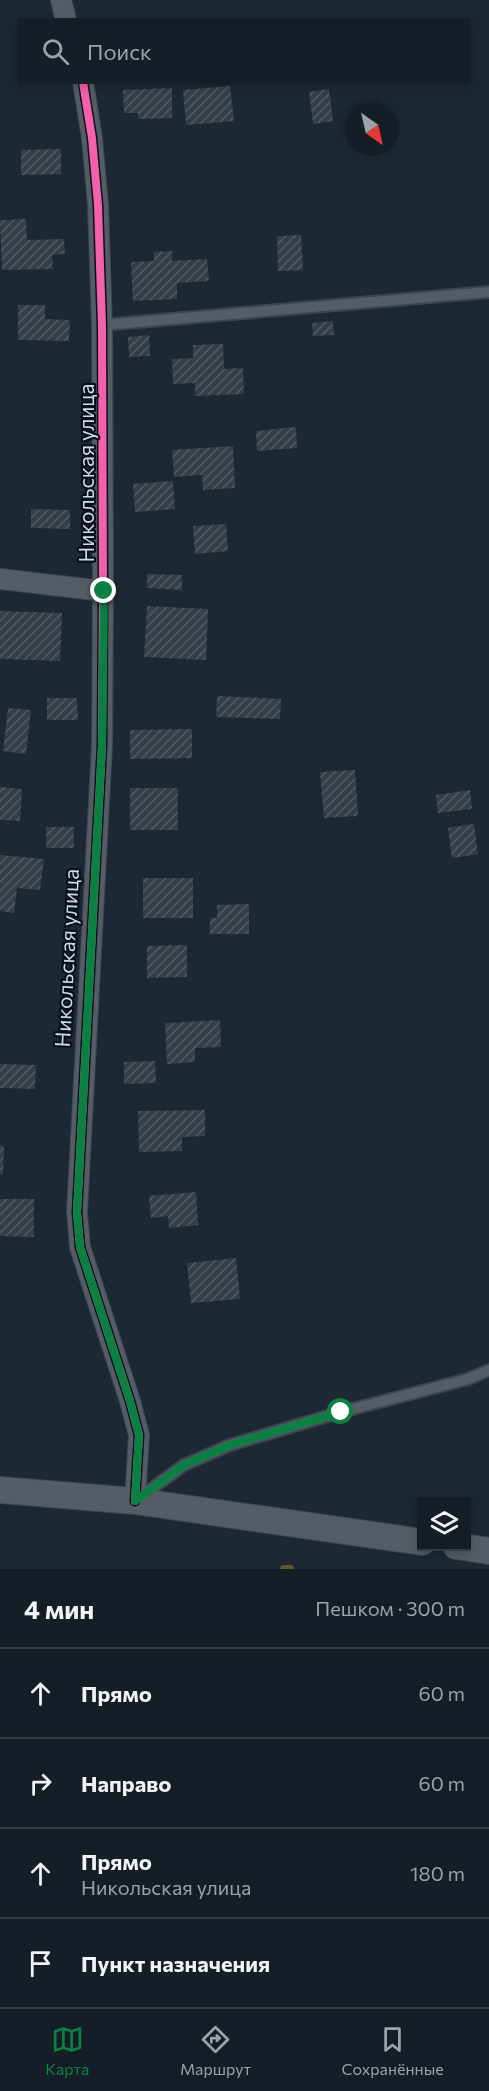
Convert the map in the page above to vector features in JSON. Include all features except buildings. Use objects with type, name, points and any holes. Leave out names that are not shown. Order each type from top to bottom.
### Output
[{"type":"street","points":[[61,0],[66,18]]},
{"type":"street","name":"Никольская улица","points":[[83,84],[92,138],[98,205],[102,325],[104,591],[102,746],[77,1212],[80,1247],[139,1435],[135,1501]]},
{"type":"street","points":[[0,579],[104,591]]},
{"type":"street","points":[[0,1490],[135,1501],[417,1541]]},
{"type":"street","points":[[471,1548],[489,1551]]},
{"type":"lane","points":[[102,325],[489,292]]},
{"type":"lane","points":[[135,1501],[184,1465],[230,1445],[341,1412],[468,1379],[489,1370]]},
{"type":"waterway","points":[[284,1569],[290,1569]]},
{"type":"cycle path","points":[[83,84],[92,138],[98,205],[102,325],[103,591],[102,746],[77,1212],[80,1247],[139,1435],[135,1501]]},
{"type":"route","points":[[104,591],[102,746],[77,1212],[80,1247],[139,1435],[135,1501],[184,1465],[230,1445],[341,1412]]}]
